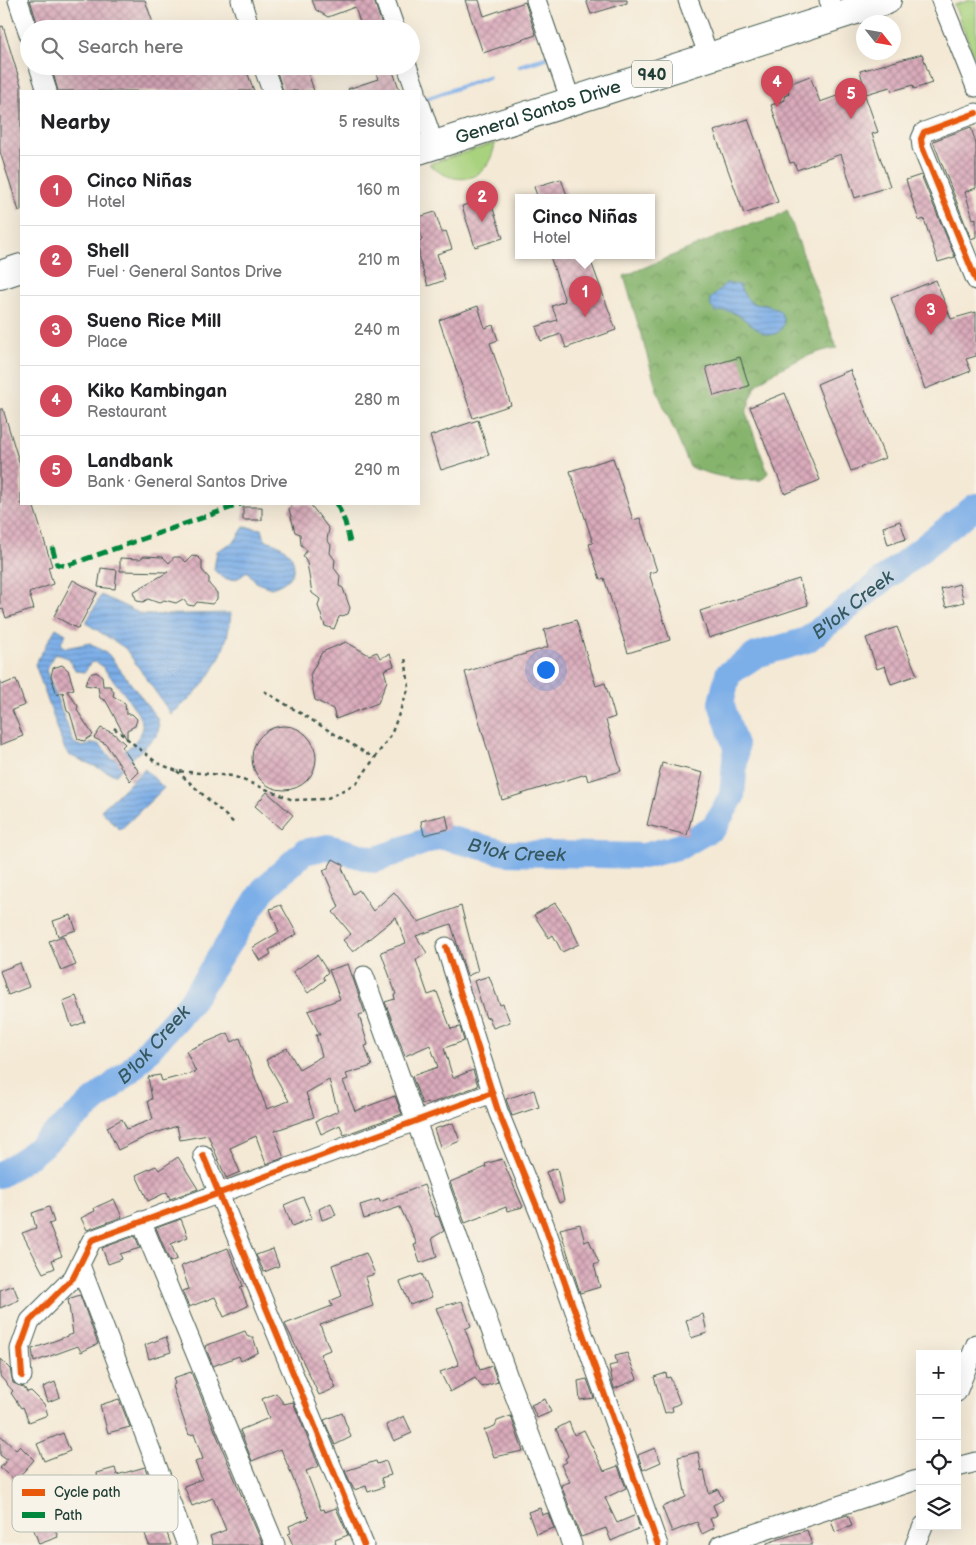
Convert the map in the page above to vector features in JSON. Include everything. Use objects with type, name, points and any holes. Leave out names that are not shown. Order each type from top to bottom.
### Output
[{"type":"highway","name":"General Santos Drive","points":[[422,138],[887,0]]},
{"type":"highway","name":"General Santos Drive","points":[[422,138],[566,87],[831,1]]},
{"type":"highway","points":[[0,275],[20,268]]},
{"type":"highway","points":[[0,289],[20,282]]},
{"type":"street","points":[[18,0],[24,20]]},
{"type":"street","points":[[241,0],[247,20]]},
{"type":"street","points":[[385,0],[392,20]]},
{"type":"street","points":[[536,0],[566,87]]},
{"type":"street","points":[[688,0],[704,43]]},
{"type":"street","points":[[941,0],[976,87]]},
{"type":"street","points":[[42,75],[47,90]]},
{"type":"street","points":[[266,75],[272,90]]},
{"type":"street","points":[[410,75],[416,90]]},
{"type":"street","points":[[420,113],[422,138]]},
{"type":"street","points":[[976,113],[924,132],[921,139],[922,147],[976,280]]},
{"type":"street","points":[[446,947],[492,1093],[544,1224],[658,1545]]},
{"type":"street","points":[[364,976],[510,1383],[572,1545]]},
{"type":"street","points":[[22,1376],[19,1354],[30,1321],[42,1307],[63,1290],[74,1278],[86,1249],[92,1240],[492,1093]]},
{"type":"street","points":[[203,1155],[364,1545]]},
{"type":"street","points":[[141,1221],[275,1545]]},
{"type":"street","points":[[80,1265],[160,1475]]},
{"type":"street","points":[[961,1382],[976,1344]]},
{"type":"street","points":[[961,1466],[976,1462]]},
{"type":"street","points":[[720,1545],[916,1480]]},
{"type":"street","points":[[178,1521],[187,1545]]},
{"type":"street","points":[[915,1545],[921,1530]]},
{"type":"path","points":[[177,771],[233,776],[293,800],[326,799],[357,783],[391,735],[409,688],[405,657]]},
{"type":"path","points":[[264,691],[374,758]]},
{"type":"path","points":[[114,728],[152,758],[177,771],[235,824]]},
{"type":"green space","points":[[976,0],[976,61],[954,5]]},
{"type":"green space","points":[[495,143],[492,156],[486,166],[470,178],[450,177],[439,172],[429,164]]},
{"type":"green space","points":[[787,210],[837,348],[818,352],[796,361],[774,372],[758,384],[752,394],[746,413],[768,473],[761,480],[742,480],[690,467],[658,393],[624,276],[741,227],[774,218]],"holes":[[[739,286],[746,300],[758,305],[762,304],[773,307],[760,331],[751,322],[728,310]]]},
{"type":"water","points":[[726,283],[739,285],[752,303],[766,305],[780,311],[784,322],[781,329],[770,335],[758,330],[735,313],[728,311],[716,312],[711,307],[710,299]]},
{"type":"water","points":[[244,527],[262,529],[265,540],[285,549],[291,556],[294,563],[293,570],[282,583],[271,588],[257,583],[247,571],[239,578],[225,579],[214,569],[217,551],[235,541]]},
{"type":"water","points":[[101,595],[143,615],[231,613],[225,644],[213,671],[195,694],[171,714],[125,648],[86,623]]},
{"type":"water","points":[[56,628],[66,634],[61,643],[65,648],[90,643],[109,655],[157,718],[159,727],[157,735],[115,775],[69,755],[65,750],[35,664]],"holes":[[[57,654],[68,658],[76,671],[85,672],[90,663],[96,662],[101,665],[127,698],[139,717],[142,725],[140,735],[115,759],[111,758],[96,743],[83,747],[74,743],[46,670],[53,656]]]},
{"type":"water","points":[[145,769],[164,788],[120,830],[101,810]]},
{"type":"building","points":[[30,0],[145,0],[152,20],[36,20]]},
{"type":"building","points":[[312,0],[374,0],[380,20],[359,20],[355,7],[328,17],[316,10]]},
{"type":"building","points":[[465,0],[479,0],[484,16],[525,2],[536,35],[483,53]]},
{"type":"building","points":[[586,0],[627,0],[627,3],[591,14]]},
{"type":"building","points":[[3,26],[21,85],[20,211],[0,152],[0,27]]},
{"type":"building","points":[[922,54],[932,83],[914,89],[913,85],[892,91],[890,87],[866,94],[860,71]]},
{"type":"building","points":[[54,75],[248,75],[254,90],[58,90]]},
{"type":"building","points":[[278,75],[309,75],[314,90],[283,90]]},
{"type":"building","points":[[377,75],[394,75],[400,90],[348,89],[378,79]]},
{"type":"building","points":[[810,76],[820,102],[862,87],[878,132],[872,134],[890,186],[855,198],[841,154],[797,170],[794,162],[790,163],[771,105],[785,100],[784,96],[789,94],[786,85]]},
{"type":"building","points":[[748,119],[778,202],[744,214],[714,131]]},
{"type":"building","points":[[971,127],[976,144],[976,188],[965,192],[973,219],[976,218],[976,237],[971,239],[933,141]]},
{"type":"building","points":[[921,175],[955,257],[938,262],[924,219],[919,221],[906,180]]},
{"type":"building","points":[[561,179],[567,194],[537,194],[534,187]]},
{"type":"building","points":[[489,197],[503,238],[475,247],[462,206]]},
{"type":"building","points":[[435,212],[442,233],[446,231],[452,249],[437,254],[445,280],[428,286],[420,262],[420,241],[422,240],[420,217]]},
{"type":"building","points":[[551,259],[590,259],[616,330],[566,348],[561,334],[541,341],[536,327],[557,320],[552,306],[565,301]]},
{"type":"building","points":[[936,280],[951,319],[976,312],[976,356],[966,359],[971,371],[925,389],[891,298]]},
{"type":"building","points":[[478,306],[485,328],[493,325],[498,340],[490,343],[511,405],[473,418],[439,320]]},
{"type":"building","points":[[740,357],[749,386],[714,396],[706,367]]},
{"type":"building","points":[[850,370],[885,458],[851,471],[817,384]]},
{"type":"building","points":[[785,393],[820,480],[785,494],[750,407]]},
{"type":"building","points":[[0,409],[3,409],[20,465],[20,505],[33,505],[52,566],[48,567],[53,584],[29,593],[34,609],[6,618],[3,609],[0,610]]},
{"type":"building","points":[[478,420],[489,455],[441,470],[430,436]]},
{"type":"building","points":[[613,458],[633,520],[640,518],[657,571],[649,573],[670,640],[628,653],[604,578],[600,579],[595,564],[589,544],[593,543],[570,471]]},
{"type":"building","points":[[291,505],[311,505],[329,529],[327,540],[331,545],[330,553],[335,560],[334,568],[340,576],[339,586],[343,588],[350,608],[348,614],[339,617],[334,629],[325,626],[318,606],[320,599],[312,593],[307,563],[303,556],[307,550],[301,545],[300,534],[295,532],[289,509]]},
{"type":"building","points":[[243,507],[262,507],[262,520],[243,520]]},
{"type":"building","points":[[900,521],[906,539],[888,545],[883,527]]},
{"type":"building","points":[[144,556],[163,557],[169,563],[174,557],[180,557],[186,562],[192,556],[198,557],[202,561],[202,570],[209,578],[209,584],[217,593],[217,599],[212,604],[197,602],[194,606],[188,605],[183,599],[176,603],[164,600],[159,603],[148,599],[143,602],[137,601],[133,592],[168,572],[120,571],[120,558],[140,559]]},
{"type":"building","points":[[101,568],[117,570],[115,589],[98,587]]},
{"type":"building","points":[[799,579],[808,605],[709,638],[700,611]]},
{"type":"building","points":[[73,580],[97,593],[78,629],[54,616]]},
{"type":"building","points":[[959,584],[964,602],[946,607],[941,589]]},
{"type":"building","points":[[576,620],[596,686],[605,683],[615,717],[606,720],[621,771],[588,781],[586,774],[502,800],[465,672],[548,647],[544,630]]},
{"type":"building","points":[[897,627],[917,675],[891,684],[885,666],[877,669],[866,638]]},
{"type":"building","points":[[346,642],[369,655],[377,652],[380,658],[390,654],[394,666],[384,670],[387,681],[378,703],[336,719],[333,709],[315,700],[310,675],[322,652]]},
{"type":"building","points":[[62,665],[68,670],[74,689],[67,691],[78,706],[77,710],[93,735],[84,741],[78,739],[70,713],[67,711],[63,692],[57,695],[51,676],[53,668]]},
{"type":"building","points":[[96,672],[102,676],[103,686],[110,686],[114,692],[113,696],[125,703],[126,714],[132,714],[137,719],[135,726],[127,730],[127,740],[106,701],[100,698],[98,687],[85,685],[90,674]]},
{"type":"building","points":[[16,679],[25,705],[12,710],[23,736],[0,745],[0,680],[2,685]]},
{"type":"building","points":[[284,726],[302,732],[310,740],[316,758],[310,776],[302,784],[284,790],[266,784],[258,776],[252,758],[258,740],[266,732]]},
{"type":"building","points":[[101,728],[113,733],[125,744],[122,747],[139,772],[130,781],[106,744],[94,738]]},
{"type":"building","points":[[662,763],[703,773],[687,835],[647,825]]},
{"type":"building","points":[[267,792],[293,815],[281,829],[255,806]]},
{"type":"building","points":[[446,815],[449,829],[424,835],[421,821]]},
{"type":"building","points":[[333,859],[344,865],[342,868],[353,894],[359,890],[373,911],[394,892],[418,922],[461,906],[478,971],[467,976],[451,924],[416,936],[427,953],[416,960],[428,995],[437,992],[451,1029],[460,1027],[464,1041],[444,1048],[453,1078],[473,1070],[478,1086],[429,1104],[427,1102],[422,1104],[412,1076],[438,1067],[430,1045],[405,1056],[385,1002],[395,999],[394,995],[396,994],[381,952],[406,943],[396,917],[353,952],[343,940],[351,934],[333,912],[339,907],[323,870],[328,868]]},
{"type":"building","points":[[555,903],[569,923],[579,944],[562,952],[553,935],[549,938],[534,915]]},
{"type":"building","points":[[281,905],[297,934],[269,950],[271,954],[260,961],[252,948],[279,932],[270,909]]},
{"type":"building","points":[[71,915],[76,930],[58,936],[53,921]]},
{"type":"building","points":[[63,936],[76,965],[61,971],[49,941]]},
{"type":"building","points":[[317,955],[328,972],[323,977],[325,980],[308,993],[293,972]]},
{"type":"building","points":[[20,963],[29,987],[8,995],[0,971]]},
{"type":"building","points":[[348,964],[365,1013],[359,1015],[368,1045],[365,1046],[372,1066],[346,1074],[348,1079],[343,1081],[355,1111],[395,1096],[402,1114],[344,1135],[340,1125],[321,1134],[316,1121],[338,1111],[329,1080],[306,1093],[314,1117],[274,1131],[284,1158],[266,1164],[256,1136],[230,1148],[240,1172],[226,1178],[208,1135],[180,1140],[177,1126],[147,1136],[118,1150],[107,1127],[122,1119],[127,1129],[153,1119],[148,1101],[152,1099],[148,1077],[160,1075],[162,1081],[196,1072],[186,1051],[228,1033],[232,1042],[240,1038],[267,1109],[289,1101],[266,1060],[287,1048],[299,1069],[322,1056],[316,1035],[320,1035],[308,1011],[340,999],[329,970]]},
{"type":"building","points":[[489,976],[500,1005],[503,1004],[510,1022],[493,1028],[489,1017],[486,1018],[474,981]]},
{"type":"building","points":[[76,996],[85,1022],[72,1027],[63,1001]]},
{"type":"building","points":[[534,1090],[539,1107],[512,1116],[506,1099]]},
{"type":"building","points":[[453,1123],[460,1141],[441,1149],[434,1129]]},
{"type":"building","points":[[178,1157],[198,1189],[170,1199],[167,1192],[148,1201],[136,1175],[156,1166],[159,1170]]},
{"type":"building","points":[[502,1159],[523,1207],[507,1211],[506,1207],[465,1223],[450,1182],[486,1167],[485,1164]]},
{"type":"building","points":[[557,1168],[564,1201],[559,1203],[546,1172]]},
{"type":"building","points":[[424,1185],[436,1217],[438,1216],[444,1231],[432,1238],[437,1257],[420,1263],[414,1245],[417,1244],[400,1207],[364,1219],[360,1205],[379,1199],[380,1202]]},
{"type":"building","points":[[303,1197],[312,1218],[292,1226],[284,1205]]},
{"type":"building","points":[[114,1199],[122,1217],[87,1230],[81,1218],[95,1211],[94,1208]]},
{"type":"building","points":[[331,1203],[336,1215],[322,1220],[319,1209]]},
{"type":"building","points":[[49,1207],[54,1222],[49,1224],[62,1256],[52,1260],[55,1268],[43,1273],[22,1233],[36,1228],[32,1213]]},
{"type":"building","points":[[181,1219],[188,1237],[171,1244],[177,1259],[170,1262],[156,1228]]},
{"type":"building","points":[[580,1224],[585,1242],[589,1240],[599,1263],[594,1265],[600,1287],[580,1293],[560,1229]]},
{"type":"building","points":[[135,1236],[140,1248],[120,1254],[122,1259],[108,1264],[102,1248]]},
{"type":"building","points":[[228,1248],[243,1286],[240,1287],[248,1306],[224,1317],[215,1297],[189,1307],[182,1291],[189,1289],[181,1266]]},
{"type":"building","points":[[273,1249],[279,1266],[264,1272],[256,1255]]},
{"type":"building","points":[[366,1253],[375,1274],[365,1277],[373,1306],[320,1325],[330,1350],[320,1354],[336,1388],[319,1395],[285,1324],[332,1306],[330,1301],[342,1296],[332,1265]]},
{"type":"building","points":[[422,1274],[432,1297],[410,1305],[400,1282]]},
{"type":"building","points":[[13,1285],[19,1300],[0,1308],[0,1290]]},
{"type":"building","points":[[80,1295],[98,1344],[81,1352],[78,1346],[34,1362],[32,1349],[73,1334],[68,1299]]},
{"type":"building","points":[[462,1301],[471,1326],[465,1329],[480,1370],[492,1366],[498,1382],[482,1387],[475,1378],[450,1392],[440,1372],[459,1365],[436,1308]]},
{"type":"building","points":[[703,1314],[707,1333],[691,1338],[686,1320]]},
{"type":"building","points":[[245,1331],[248,1337],[253,1337],[258,1352],[241,1361],[239,1356],[213,1366],[205,1346]]},
{"type":"building","points":[[166,1337],[171,1352],[149,1359],[145,1345]]},
{"type":"building","points":[[627,1353],[637,1379],[614,1389],[609,1366],[617,1364],[615,1356]]},
{"type":"building","points":[[0,1359],[10,1369],[13,1383],[24,1387],[27,1392],[31,1391],[44,1404],[48,1415],[29,1422],[23,1407],[21,1408],[11,1393],[13,1391],[0,1376]]},
{"type":"building","points":[[191,1372],[263,1545],[213,1545],[210,1536],[226,1530],[213,1498],[192,1506],[184,1486],[202,1479],[195,1462],[203,1459],[194,1434],[189,1435],[172,1386],[175,1384],[173,1378]]},
{"type":"building","points":[[666,1373],[667,1378],[670,1377],[680,1403],[672,1407],[673,1411],[665,1413],[654,1377]]},
{"type":"building","points":[[587,1379],[594,1398],[580,1400],[578,1381]]},
{"type":"building","points":[[55,1382],[60,1397],[48,1402],[43,1387]]},
{"type":"building","points":[[276,1393],[284,1404],[293,1402],[319,1466],[306,1471],[321,1510],[324,1509],[325,1512],[336,1508],[348,1535],[335,1540],[336,1545],[293,1545],[288,1534],[291,1533],[289,1526],[309,1518],[281,1449],[252,1461],[240,1430],[269,1418],[262,1399]]},
{"type":"building","points":[[119,1399],[130,1427],[108,1433],[100,1405]]},
{"type":"building","points":[[545,1399],[551,1412],[537,1418],[531,1405]]},
{"type":"building","points":[[342,1413],[351,1437],[335,1445],[324,1420]]},
{"type":"building","points":[[404,1416],[412,1433],[394,1441],[386,1425]]},
{"type":"building","points":[[511,1416],[523,1451],[494,1457],[484,1430],[495,1426],[497,1421]]},
{"type":"building","points":[[569,1422],[574,1435],[584,1430],[604,1471],[618,1466],[626,1488],[605,1498],[617,1523],[636,1515],[640,1528],[611,1541],[606,1528],[581,1537],[561,1485],[570,1482],[561,1465],[567,1462],[565,1459],[568,1456],[556,1429]]},
{"type":"building","points":[[63,1433],[70,1451],[44,1461],[37,1444]]},
{"type":"building","points":[[0,1435],[16,1450],[20,1446],[34,1460],[20,1475],[12,1475],[12,1478],[0,1468],[7,1460],[0,1455]]},
{"type":"building","points":[[655,1448],[661,1462],[643,1470],[638,1455]]},
{"type":"building","points":[[698,1452],[701,1471],[704,1470],[709,1493],[718,1489],[723,1500],[713,1505],[717,1515],[710,1519],[714,1528],[702,1534],[697,1522],[672,1532],[662,1507],[686,1497],[678,1457]]},
{"type":"building","points":[[376,1461],[377,1464],[386,1461],[391,1475],[381,1478],[384,1487],[368,1492],[366,1486],[354,1490],[345,1471]]},
{"type":"building","points":[[145,1467],[148,1475],[117,1475]]},
{"type":"building","points":[[115,1468],[117,1475],[97,1475],[97,1473]]},
{"type":"building","points":[[540,1508],[542,1515],[548,1513],[554,1528],[536,1534],[528,1512]]},
{"type":"building","points":[[848,1515],[852,1526],[835,1532],[831,1520]]},
{"type":"building","points":[[807,1530],[812,1545],[767,1545],[767,1543]]},
{"type":"building","points":[[35,1532],[56,1532],[58,1537],[39,1544]]},
{"type":"building","points":[[167,1532],[171,1545],[149,1545],[145,1534]]},
{"type":"waterway","points":[[520,66],[546,58]]},
{"type":"waterway","points":[[426,99],[488,77]]},
{"type":"waterway","name":"B'lok Creek","points":[[0,1175],[29,1156],[131,1070],[190,1003],[263,890],[304,852],[328,847],[375,860],[439,836],[506,853],[644,856],[681,846],[714,827],[732,796],[736,748],[721,703],[728,674],[756,655],[807,640],[976,506]]},
{"type":"marked path","points":[[52,547],[57,564],[66,566],[238,505]]},
{"type":"marked path","points":[[337,505],[345,522],[351,546]]},
{"type":"cycle path","points":[[976,113],[924,132],[921,139],[922,147],[976,280]]},
{"type":"cycle path","points":[[446,947],[498,1111],[544,1224],[658,1545]]},
{"type":"cycle path","points":[[22,1376],[20,1349],[30,1321],[73,1278],[92,1240],[492,1093]]},
{"type":"cycle path","points":[[203,1155],[364,1545]]},
{"type":"place","name":"Kiko Kambingan","points":[[777,107]]},
{"type":"place","name":"Landbank","points":[[851,119]]},
{"type":"place","name":"Shell","points":[[482,222]]},
{"type":"place","name":"Cinco Niñas","points":[[585,317]]},
{"type":"place","name":"Sueno Rice Mill","points":[[931,335]]}]
